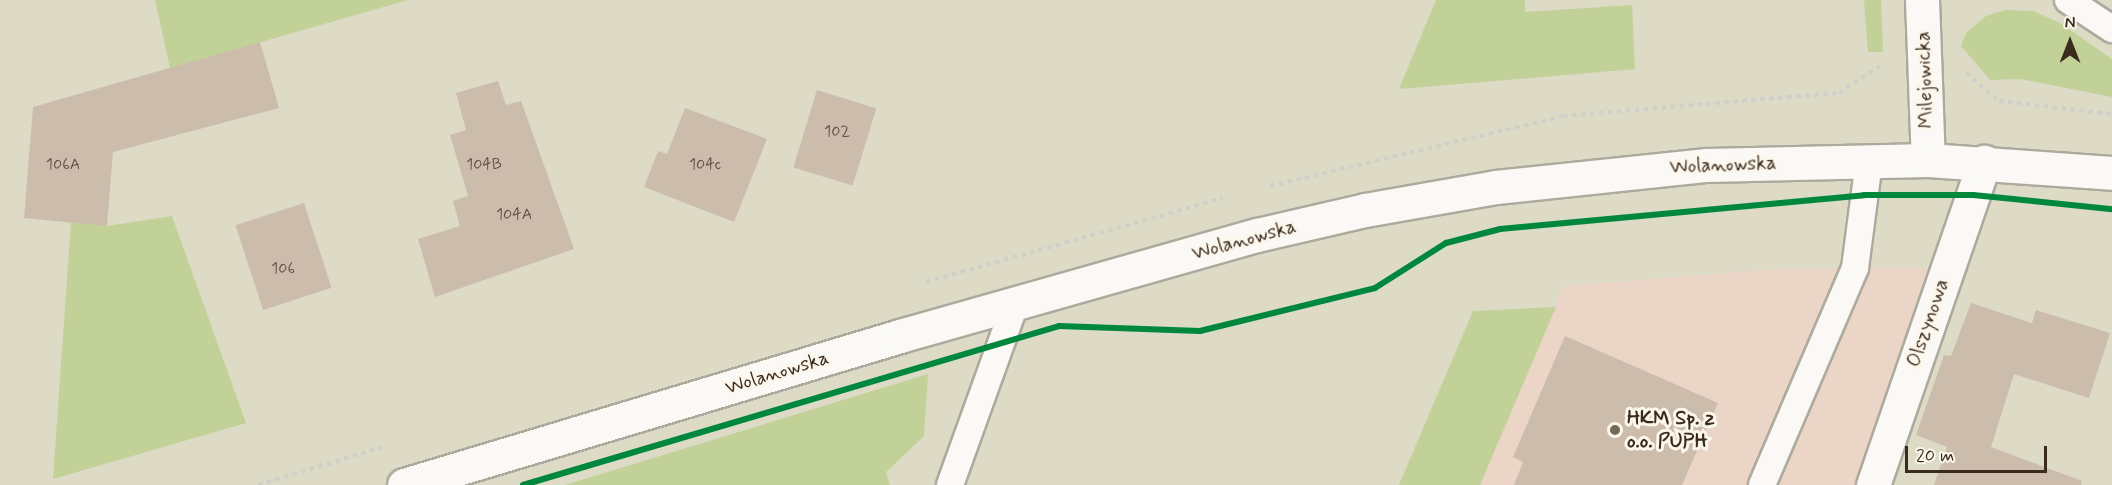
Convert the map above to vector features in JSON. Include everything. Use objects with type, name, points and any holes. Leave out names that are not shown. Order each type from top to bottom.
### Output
[{"type":"street","name":"Milejowicka","points":[[1922,0],[1928,160]]},
{"type":"street","name":"Wolanowska","points":[[404,485],[456,476],[1015,304],[1257,235],[1496,187],[1646,168],[1869,161],[1984,162],[2112,173]]},
{"type":"street","name":"Olszynowa","points":[[1872,485],[1984,162]]},
{"type":"lane","points":[[2068,0],[2112,29]]},
{"type":"lane","points":[[1762,485],[1855,268],[1869,161]]},
{"type":"lane","points":[[951,485],[1015,304]]},
{"type":"path","points":[[1964,70],[1999,101],[2112,114]]},
{"type":"shaded area","points":[[1936,268],[1857,485],[1480,485],[1563,286],[1777,269]]},
{"type":"green space","points":[[155,0],[408,0],[170,68]]},
{"type":"green space","points":[[1436,0],[1525,0],[1525,12],[1632,5],[1635,69],[1399,89]]},
{"type":"green space","points":[[1864,0],[1881,0],[1883,52],[1868,52]]},
{"type":"green space","points":[[2005,10],[2033,11],[2060,23],[2112,59],[2112,97],[2020,79],[1990,80],[1961,46],[1966,33],[1986,16]]},
{"type":"green space","points":[[172,216],[246,423],[53,479],[71,222],[107,226]]},
{"type":"green space","points":[[1556,307],[1480,485],[1399,485],[1473,311]]},
{"type":"green space","points":[[928,374],[924,436],[886,472],[890,485],[565,485]]},
{"type":"building","points":[[260,42],[279,108],[113,152],[107,226],[24,218],[33,107]]},
{"type":"building","points":[[498,81],[506,105],[521,101],[574,249],[435,297],[418,239],[460,226],[453,201],[468,196],[450,135],[466,130],[456,93]]},
{"type":"building","points":[[817,90],[876,108],[853,186],[793,167]]},
{"type":"building","points":[[685,108],[767,139],[734,222],[644,187],[658,151],[667,154]]},
{"type":"building","points":[[304,203],[332,288],[263,310],[236,225]]},
{"type":"building","points":[[1971,303],[2032,323],[2036,310],[2110,333],[2089,398],[2014,374],[1991,447],[2082,481],[2081,485],[1934,485],[1947,447],[1916,435],[1944,355],[1951,356]]},
{"type":"building","name":"HKM Sp. z o.o. PUPH","points":[[1565,336],[1718,403],[1682,485],[1514,485],[1523,462],[1513,457]]},
{"type":"cycle path","points":[[523,485],[1059,326],[1200,331],[1375,288],[1446,243],[1500,229],[1864,195],[1973,195],[2112,209]]},
{"type":"place","name":"HKM Sp. z o.o. PUPH","points":[[1615,430]]}]
